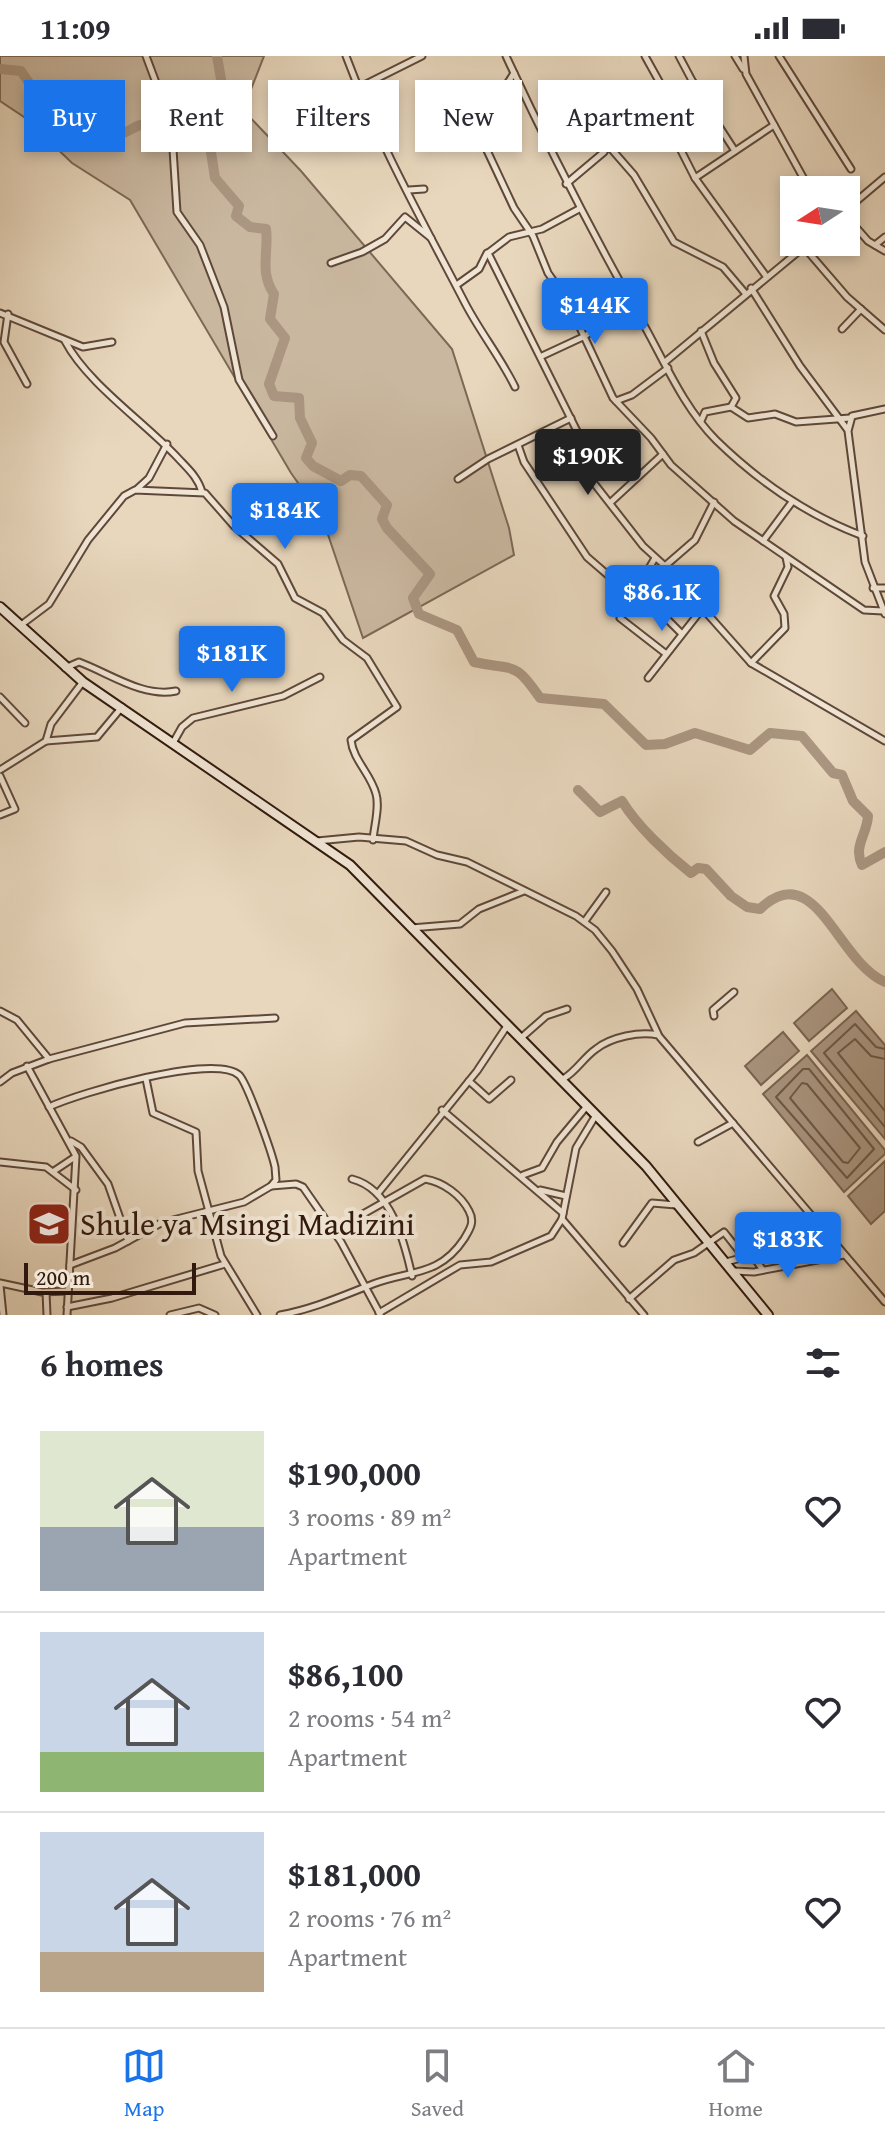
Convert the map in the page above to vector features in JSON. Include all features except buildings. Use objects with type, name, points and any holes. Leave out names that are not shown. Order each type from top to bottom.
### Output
[{"type":"main road","points":[[0,607],[83,682],[350,865],[563,1079],[678,1205],[768,1315]]},
{"type":"street","points":[[146,56],[161,96],[173,149],[177,212],[200,245],[210,269],[224,307],[243,391],[273,436]]},
{"type":"street","points":[[346,56],[355,80]]},
{"type":"street","points":[[378,80],[422,56]]},
{"type":"street","points":[[506,56],[579,209],[666,365],[701,421],[747,468],[792,502],[824,521],[863,536]]},
{"type":"street","points":[[645,56],[658,80]]},
{"type":"street","points":[[679,56],[692,80]]},
{"type":"street","points":[[735,56],[802,176]]},
{"type":"street","points":[[744,56],[746,74]]},
{"type":"street","points":[[779,56],[851,169]]},
{"type":"street","points":[[514,73],[507,84],[472,97],[468,107],[514,208],[529,230],[548,273],[567,300],[616,401],[663,454],[714,502],[763,541],[868,612],[884,612],[865,562],[848,431],[850,418]]},
{"type":"street","points":[[695,178],[774,125]]},
{"type":"street","points":[[723,131],[735,151]]},
{"type":"street","points":[[386,152],[515,387]]},
{"type":"street","points":[[566,184],[602,152]]},
{"type":"street","points":[[614,152],[634,175],[674,242],[723,267],[748,290],[848,431]]},
{"type":"street","points":[[682,152],[695,178],[766,276]]},
{"type":"street","points":[[860,198],[885,177]]},
{"type":"street","points":[[409,190],[424,189]]},
{"type":"street","points":[[458,284],[479,269],[488,253],[509,237],[546,228],[579,209]]},
{"type":"street","points":[[331,263],[362,252],[385,239],[405,217],[434,241]]},
{"type":"street","points":[[860,230],[885,251]]},
{"type":"street","points":[[875,245],[885,237]]},
{"type":"street","points":[[488,253],[583,442],[584,470],[655,558],[751,663],[785,685],[811,694],[825,706],[885,741]]},
{"type":"street","points":[[616,401],[632,395],[748,290],[792,256]]},
{"type":"street","points":[[812,256],[885,330]]},
{"type":"street","points":[[542,356],[585,336],[632,304]]},
{"type":"street","points":[[842,329],[861,309]]},
{"type":"street","points":[[0,313],[8,314],[30,328],[83,347],[112,342]]},
{"type":"street","points":[[8,314],[4,342],[27,384]]},
{"type":"street","points":[[701,331],[714,363],[735,396],[731,407]]},
{"type":"street","points":[[65,341],[82,369],[167,444],[196,477],[202,492],[278,564],[295,598],[323,613],[343,640],[367,658],[397,707],[351,740],[353,752],[366,769],[378,799],[373,840]]},
{"type":"street","points":[[701,421],[705,412],[731,407],[751,418],[775,414],[796,422],[850,418],[885,409]]},
{"type":"street","points":[[458,479],[571,418]]},
{"type":"street","points":[[20,625],[49,604],[99,525],[124,496],[149,478],[167,444]]},
{"type":"street","points":[[518,445],[524,462],[584,552],[631,595]]},
{"type":"street","points":[[611,502],[663,454]]},
{"type":"street","points":[[135,490],[202,492]]},
{"type":"street","points":[[665,566],[695,540],[714,502]]},
{"type":"street","points":[[763,541],[792,502]]},
{"type":"street","points":[[751,663],[785,628],[784,614],[774,596],[788,567],[786,556]]},
{"type":"street","points":[[655,558],[635,587],[621,620],[665,653]]},
{"type":"street","points":[[635,587],[680,632]]},
{"type":"street","points":[[873,588],[885,588]]},
{"type":"street","points":[[648,678],[680,632],[702,609]]},
{"type":"street","points":[[65,668],[79,662],[141,689],[163,693],[176,691]]},
{"type":"street","points":[[173,743],[182,727],[193,718],[283,696],[320,677]]},
{"type":"street","points":[[46,741],[51,724],[83,682]]},
{"type":"street","points":[[0,697],[25,723]]},
{"type":"street","points":[[0,770],[46,741],[97,737],[122,707]]},
{"type":"street","points":[[0,776],[15,809],[0,814]]},
{"type":"street","points":[[315,841],[359,837],[406,841],[437,855],[467,862],[585,921],[612,951],[637,989],[658,1035],[885,1302]]},
{"type":"street","points":[[411,928],[460,924],[479,909],[525,891]]},
{"type":"street","points":[[585,921],[606,892]]},
{"type":"street","points":[[714,1016],[713,1010],[725,1003],[734,992]]},
{"type":"street","points":[[521,1038],[548,1014],[567,1009]]},
{"type":"street","points":[[0,1011],[17,1020],[49,1059]]},
{"type":"street","points":[[1,1078],[49,1059],[185,1023],[275,1018]]},
{"type":"street","points":[[379,1192],[442,1110],[469,1081],[508,1025]]},
{"type":"street","points":[[563,1079],[579,1069],[600,1046],[635,1035],[658,1035]]},
{"type":"street","points":[[27,1066],[76,1156],[67,1315]]},
{"type":"street","points":[[49,1107],[97,1087],[201,1068],[219,1068],[240,1076],[272,1154],[276,1180],[244,1202],[161,1223],[128,1241],[70,1265]]},
{"type":"street","points":[[146,1079],[153,1113],[196,1132],[198,1171],[225,1264],[257,1315]]},
{"type":"street","points":[[469,1081],[489,1099],[511,1080]]},
{"type":"street","points":[[522,1175],[542,1168],[557,1142],[587,1106]]},
{"type":"street","points":[[442,1110],[538,1189],[644,1315]]},
{"type":"street","points":[[271,1186],[300,1184],[333,1231],[380,1314],[462,1264],[491,1262],[546,1240],[563,1216],[576,1148],[596,1115]]},
{"type":"street","points":[[698,1142],[733,1123]]},
{"type":"street","points":[[70,1141],[81,1147],[108,1184],[128,1241]]},
{"type":"street","points":[[53,1171],[76,1156]]},
{"type":"street","points":[[0,1162],[37,1164],[53,1171],[76,1190]]},
{"type":"street","points":[[352,1179],[372,1185],[379,1192],[407,1254],[412,1276]]},
{"type":"street","points":[[280,1315],[309,1309],[364,1288],[412,1276],[452,1253],[471,1228],[472,1217],[457,1195],[431,1180],[416,1183],[333,1231]]},
{"type":"street","points":[[538,1189],[566,1196]]},
{"type":"street","points":[[623,1243],[652,1203],[678,1205]]},
{"type":"street","points":[[767,1228],[790,1265]]},
{"type":"street","points":[[629,1299],[674,1260],[727,1232],[743,1256]]},
{"type":"street","points":[[726,1262],[754,1255],[763,1270]]},
{"type":"street","points":[[733,1271],[763,1270],[844,1255]]},
{"type":"street","points":[[67,1307],[225,1264]]},
{"type":"street","points":[[3,1315],[0,1284],[46,1292],[68,1291]]},
{"type":"street","points":[[874,1289],[885,1290]]},
{"type":"street","points":[[46,1292],[47,1315]]},
{"type":"street","points":[[170,1315],[199,1308],[215,1315]]},
{"type":"shaded area","points":[[0,56],[264,56],[252,87],[252,80],[141,80],[141,152],[252,152],[252,119],[268,136],[268,152],[283,152],[301,171],[452,349],[509,528],[514,555],[363,638],[322,517],[291,473],[130,200],[72,163],[61,152],[125,152],[125,80],[24,80],[24,117],[0,101]]},
{"type":"water","points":[[832,989],[847,1008],[809,1041],[794,1023]]},
{"type":"water","points":[[856,1011],[885,1045],[885,1139],[811,1051]]},
{"type":"water","points":[[783,1032],[799,1051],[761,1085],[745,1066]]},
{"type":"water","points":[[807,1055],[885,1150],[885,1154],[844,1192],[763,1094]]},
{"type":"water","points":[[885,1161],[885,1211],[871,1224],[848,1196]]},
{"type":"waterway","points":[[217,56],[221,80]]},
{"type":"waterway","points":[[0,69],[21,71],[39,98],[42,115],[67,125],[115,135],[144,124],[187,118],[204,124],[224,139],[219,147],[210,146],[215,178],[239,206],[236,216],[250,227],[266,229],[266,270],[274,294],[270,319],[285,338],[269,384],[274,396],[299,398],[300,418],[312,443],[306,458],[313,466],[341,481],[350,475],[361,476],[387,505],[382,519],[387,528],[430,574],[413,598],[419,614],[457,630],[474,662],[519,672],[540,698],[604,704],[646,745],[665,744],[695,733],[750,750],[770,733],[802,736],[833,773],[842,775],[853,801],[868,816],[859,852],[862,865],[885,852]]},
{"type":"waterway","points":[[578,790],[600,812],[622,801],[644,830],[682,866],[691,873],[698,868],[706,869],[731,896],[747,907],[760,909],[779,896],[796,895],[812,904],[853,955],[868,971],[885,982]]},
{"type":"place","name":"Shule ya Msingi Madizini","points":[[49,1224]]}]
